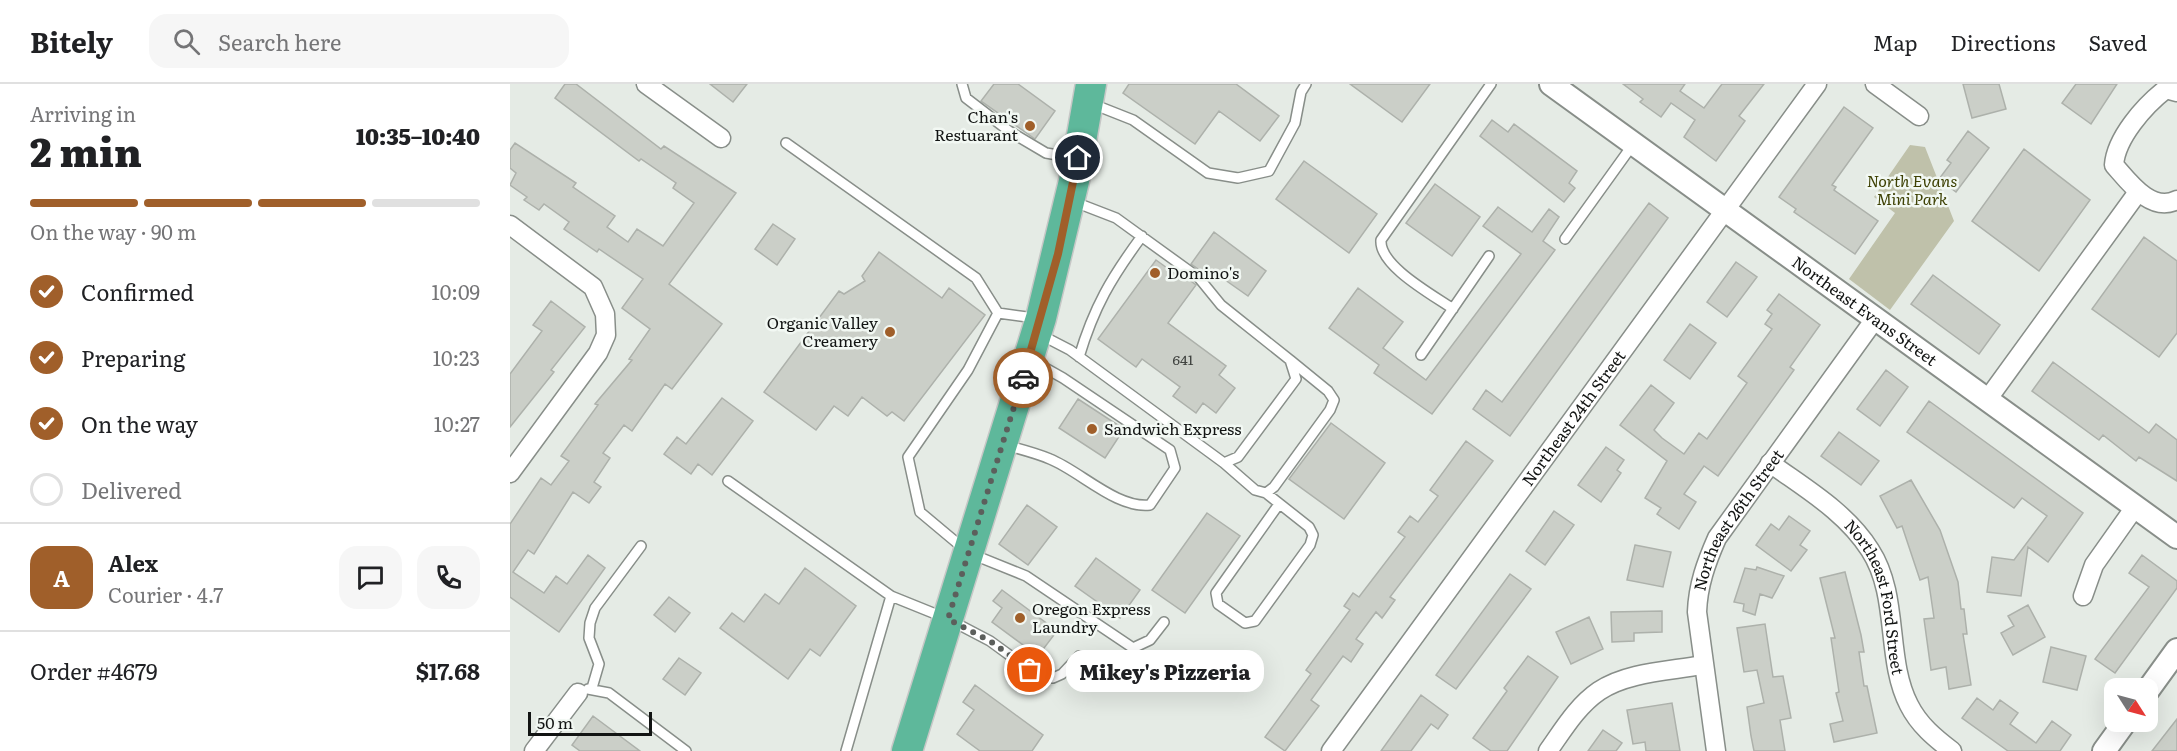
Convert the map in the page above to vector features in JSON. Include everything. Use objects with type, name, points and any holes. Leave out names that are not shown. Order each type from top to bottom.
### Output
[{"type":"highway","points":[[907,751],[1035,337],[1070,200],[1088,91]]},
{"type":"street","points":[[645,84],[721,138]]},
{"type":"street","name":"Northeast Evans Street","points":[[1551,84],[2177,537]]},
{"type":"street","name":"Northeast 24th Street","points":[[1331,751],[1817,84]]},
{"type":"street","points":[[1875,84],[1918,116]]},
{"type":"street","points":[[2177,92],[2166,89],[2153,99],[2115,149],[2114,165],[2138,192],[2156,201],[2169,204],[2177,200]]},
{"type":"street","points":[[1987,400],[2138,192]]},
{"type":"street","points":[[510,225],[593,287],[605,314],[606,335],[598,353],[510,473]]},
{"type":"street","name":"Northeast 26th Street","points":[[1716,751],[1702,665],[1697,612],[1698,592],[1705,565],[1717,538],[1875,319]]},
{"type":"street","name":"Northeast Ford Street","points":[[1770,463],[1851,525],[1871,551],[1883,576],[1901,685],[1908,705],[1925,729],[1952,751]]},
{"type":"street","points":[[2083,596],[2094,565],[2135,507]]},
{"type":"street","points":[[2157,678],[2177,650]]},
{"type":"street","points":[[1548,751],[1576,712],[1599,691],[1622,680],[1702,665]]},
{"type":"street","points":[[534,751],[585,691]]},
{"type":"street","points":[[2104,751],[2118,732]]},
{"type":"lane","points":[[962,84],[966,98],[1009,131],[1046,153],[1078,158]]},
{"type":"lane","points":[[1088,91],[1208,172],[1238,178],[1269,171],[1295,123],[1301,92],[1306,84]]},
{"type":"lane","points":[[1453,309],[1400,272],[1380,249],[1381,240],[1491,84]]},
{"type":"lane","points":[[786,143],[976,278],[999,314],[1035,337],[1079,357],[1224,463],[1255,490],[1266,493],[1309,527],[1313,535],[1310,545],[1255,621],[1245,622],[1218,604],[1216,593],[1279,504]]},
{"type":"lane","points":[[1565,238],[1634,144]]},
{"type":"lane","points":[[1070,200],[1116,218],[1199,278],[1221,305],[1328,391],[1334,400],[1330,410],[1274,487],[1266,493]]},
{"type":"lane","points":[[1079,357],[1090,321],[1112,276],[1142,236]]},
{"type":"lane","points":[[1421,355],[1489,256]]},
{"type":"lane","points":[[999,314],[968,370],[908,457],[920,512],[969,553],[1026,576],[1133,648],[1150,640],[1164,622]]},
{"type":"lane","points":[[1003,444],[1051,459],[1121,499],[1141,506],[1150,505],[1174,468],[1170,450],[1063,378],[1035,337]]},
{"type":"lane","points":[[1224,463],[1238,457],[1296,379],[1290,360]]},
{"type":"lane","points":[[728,482],[891,596],[948,619],[990,641],[1044,678],[1062,674],[1079,656]]},
{"type":"lane","points":[[641,546],[595,608],[590,623],[589,638],[599,664],[585,691],[609,693],[686,751]]},
{"type":"lane","points":[[846,751],[891,596]]},
{"type":"green space","name":"North Evans Mini Park","points":[[1910,145],[1925,147],[1954,221],[1890,310],[1849,279],[1895,213],[1874,197]]},
{"type":"building","points":[[565,84],[576,84],[661,149],[664,146],[736,193],[669,284],[722,324],[672,389],[665,384],[632,431],[624,425],[603,453],[610,458],[594,482],[601,487],[589,503],[573,492],[534,554],[528,550],[513,572],[544,593],[556,576],[567,584],[588,555],[605,568],[559,632],[510,597],[510,524],[541,478],[551,485],[569,461],[561,456],[598,405],[595,404],[632,360],[629,359],[650,329],[622,308],[643,279],[599,249],[597,252],[564,229],[569,222],[544,204],[539,210],[524,200],[527,197],[510,185],[516,173],[510,168],[510,150],[515,143],[576,183],[573,187],[615,216],[607,227],[628,242],[637,229],[663,246],[694,203],[673,188],[676,183],[641,159],[639,161],[555,98]]},
{"type":"building","points":[[710,84],[747,84],[733,102]]},
{"type":"building","name":"Chan's Restuarant","points":[[994,84],[1018,84],[1055,111],[1035,139],[981,101]]},
{"type":"building","points":[[1129,84],[1236,84],[1279,116],[1260,141],[1219,111],[1195,144],[1123,93]]},
{"type":"building","points":[[1350,84],[1430,84],[1402,122]]},
{"type":"building","points":[[1623,84],[1685,84],[1680,91],[1704,108],[1722,84],[1764,84],[1739,116],[1745,121],[1716,161],[1684,137],[1695,120],[1671,103],[1661,117],[1640,102],[1643,99]]},
{"type":"building","points":[[1963,84],[1999,84],[2006,109],[1972,118]]},
{"type":"building","points":[[2076,84],[2117,84],[2091,124],[2062,103]]},
{"type":"building","points":[[1844,107],[1873,128],[1832,185],[1836,187],[1834,190],[1878,221],[1855,254],[1794,212],[1796,209],[1779,197]]},
{"type":"building","points":[[1492,120],[1508,132],[1514,124],[1577,171],[1569,183],[1575,188],[1564,202],[1480,136]]},
{"type":"building","points":[[1968,131],[1989,148],[1956,192],[1939,179],[1951,163],[1947,160]]},
{"type":"building","points":[[2024,149],[2090,200],[2039,271],[1972,221]]},
{"type":"building","points":[[1304,161],[1377,214],[1349,253],[1276,199]]},
{"type":"building","points":[[1435,184],[1480,217],[1452,256],[1406,223]]},
{"type":"building","points":[[1649,203],[1668,218],[1510,436],[1473,409],[1486,390],[1502,402]]},
{"type":"building","points":[[1498,207],[1532,232],[1549,209],[1559,217],[1543,241],[1555,250],[1432,414],[1374,373],[1379,365],[1329,328],[1358,288],[1403,322],[1383,348],[1426,380],[1521,254],[1483,226]]},
{"type":"building","points":[[773,224],[795,239],[777,265],[755,249]]},
{"type":"building","points":[[1214,232],[1266,271],[1248,296],[1208,268],[1204,273],[1191,264]]},
{"type":"building","points":[[2144,237],[2177,261],[2177,333],[2159,357],[2092,309]]},
{"type":"building","name":"Organic Valley Creamery","points":[[879,252],[942,298],[949,288],[985,315],[904,421],[892,412],[887,416],[862,397],[848,416],[834,406],[816,430],[764,392],[839,291],[844,294],[865,281],[862,276]]},
{"type":"building","points":[[1156,260],[1181,278],[1183,275],[1196,285],[1168,323],[1226,366],[1219,375],[1235,388],[1216,413],[1203,403],[1196,413],[1173,396],[1180,387],[1142,359],[1136,367],[1098,339]]},
{"type":"building","points":[[1736,262],[1757,277],[1727,317],[1707,302]]},
{"type":"building","points":[[1933,275],[2000,325],[1979,354],[1911,304]]},
{"type":"building","points":[[1779,294],[1820,325],[1790,367],[1794,370],[1718,476],[1704,466],[1684,494],[1696,502],[1679,529],[1657,514],[1661,508],[1645,498],[1667,461],[1620,425],[1651,385],[1674,403],[1654,430],[1662,438],[1684,454],[1699,433],[1707,439],[1747,383],[1738,376],[1772,329],[1765,324],[1772,314],[1767,310]]},
{"type":"building","points":[[551,301],[585,327],[551,370],[554,372],[510,427],[510,374],[542,331],[533,325]]},
{"type":"building","points":[[1690,324],[1716,343],[1690,379],[1664,360]]},
{"type":"building","points":[[2053,362],[2149,433],[2156,424],[2177,440],[2177,481],[2139,457],[2136,461],[2103,435],[2099,440],[2032,391]]},
{"type":"building","points":[[1886,370],[1908,387],[1880,426],[1857,409]]},
{"type":"building","points":[[722,398],[753,421],[712,475],[698,464],[691,474],[664,454],[677,437],[686,444]]},
{"type":"building","name":"Sandwich Express","points":[[1078,399],[1124,429],[1105,458],[1059,428]]},
{"type":"building","points":[[1929,401],[2083,513],[2048,562],[2028,547],[2021,596],[1987,592],[1992,557],[2014,560],[2047,516],[2022,498],[2014,508],[1907,432]]},
{"type":"building","points":[[1331,423],[1385,463],[1344,519],[1289,479]]},
{"type":"building","points":[[1839,432],[1879,461],[1861,485],[1821,456]]},
{"type":"building","points":[[1466,441],[1493,461],[1390,597],[1395,600],[1382,618],[1376,612],[1356,639],[1363,644],[1351,662],[1343,656],[1311,700],[1319,706],[1285,751],[1265,737],[1311,674],[1306,670],[1350,610],[1344,606],[1353,593],[1359,597],[1405,537],[1398,532],[1410,516],[1418,522],[1438,496],[1430,490]]},
{"type":"building","points":[[1606,447],[1624,460],[1617,470],[1621,473],[1601,502],[1578,485]]},
{"type":"building","points":[[1911,480],[1940,530],[1958,582],[1961,609],[1964,609],[1967,634],[1963,634],[1971,685],[1949,689],[1946,667],[1931,670],[1924,619],[1934,618],[1928,577],[1920,580],[1902,526],[1897,528],[1880,496]]},
{"type":"building","points":[[1027,505],[1057,527],[1028,565],[999,544]]},
{"type":"building","points":[[1554,511],[1574,525],[1545,565],[1526,551]]},
{"type":"building","points":[[1207,513],[1240,536],[1185,613],[1152,590]]},
{"type":"building","points":[[1789,516],[1810,531],[1800,545],[1807,550],[1791,571],[1756,545],[1771,524],[1779,530]]},
{"type":"building","points":[[1635,545],[1671,552],[1663,587],[1627,580]]},
{"type":"building","points":[[2142,555],[2177,581],[2177,588],[2115,673],[2095,659],[2149,587],[2129,573]]},
{"type":"building","points":[[1096,558],[1140,590],[1120,618],[1075,586]]},
{"type":"building","points":[[1757,567],[1784,576],[1772,598],[1760,594],[1755,615],[1743,611],[1744,604],[1734,602],[1745,568],[1756,570]]},
{"type":"building","points":[[805,568],[856,606],[820,656],[810,649],[788,679],[720,628],[732,613],[744,622],[765,594],[779,604]]},
{"type":"building","points":[[1845,572],[1864,652],[1859,652],[1864,686],[1867,686],[1877,733],[1834,742],[1830,724],[1843,721],[1836,693],[1839,692],[1831,638],[1835,638],[1820,578]]},
{"type":"building","points":[[1510,574],[1531,589],[1456,689],[1436,675]]},
{"type":"building","points":[[1002,590],[1057,631],[1038,656],[992,622],[1002,608],[993,601]]},
{"type":"building","points":[[669,597],[690,613],[675,632],[654,615]]},
{"type":"building","points":[[2028,605],[2045,637],[2013,655],[2001,633],[2014,626],[2008,616]]},
{"type":"building","points":[[1662,611],[1662,632],[1634,633],[1634,641],[1612,642],[1611,612]]},
{"type":"building","points":[[1589,617],[1603,649],[1571,664],[1556,632]]},
{"type":"building","points":[[1765,624],[1773,677],[1783,676],[1791,718],[1780,720],[1785,751],[1754,751],[1751,736],[1747,707],[1764,703],[1757,670],[1744,672],[1737,628]]},
{"type":"building","points":[[2051,647],[2086,656],[2077,690],[2043,682]]},
{"type":"building","points":[[1528,656],[1558,677],[1507,751],[1491,751],[1473,738],[1507,691],[1504,688]]},
{"type":"building","points":[[679,658],[701,673],[685,695],[663,679]]},
{"type":"building","points":[[975,685],[1043,735],[1032,751],[980,751],[957,734],[974,710],[963,702]]},
{"type":"building","points":[[1421,695],[1448,715],[1438,729],[1431,724],[1411,751],[1381,751]]},
{"type":"building","points":[[1977,698],[1993,710],[2000,700],[2018,713],[2010,724],[2036,743],[2052,721],[2071,735],[2060,751],[2008,751],[1962,718]]},
{"type":"building","points":[[1672,703],[1680,751],[1646,751],[1645,742],[1633,744],[1627,710]]},
{"type":"building","points":[[593,716],[640,751],[580,751],[572,745]]},
{"type":"building","points":[[2177,719],[2177,751],[2152,751]]},
{"type":"building","points":[[1603,730],[1622,743],[1616,751],[1588,751]]},
{"type":"way so far","points":[[1023,378],[948,619],[990,641],[1030,670]]},
{"type":"place","name":"Chan's Restuarant","points":[[1030,126]]},
{"type":"place","name":"Domino's","points":[[1155,273]]},
{"type":"place","name":"Organic Valley Creamery","points":[[890,332]]},
{"type":"place","name":"Sandwich Express","points":[[1092,429]]},
{"type":"place","name":"Oregon Express Laundry","points":[[1020,618]]},
{"type":"place","name":"Mikey's Pizzeria","points":[[1030,670]]},
{"type":"route","points":[[1023,378],[1058,254],[1078,158]]}]
